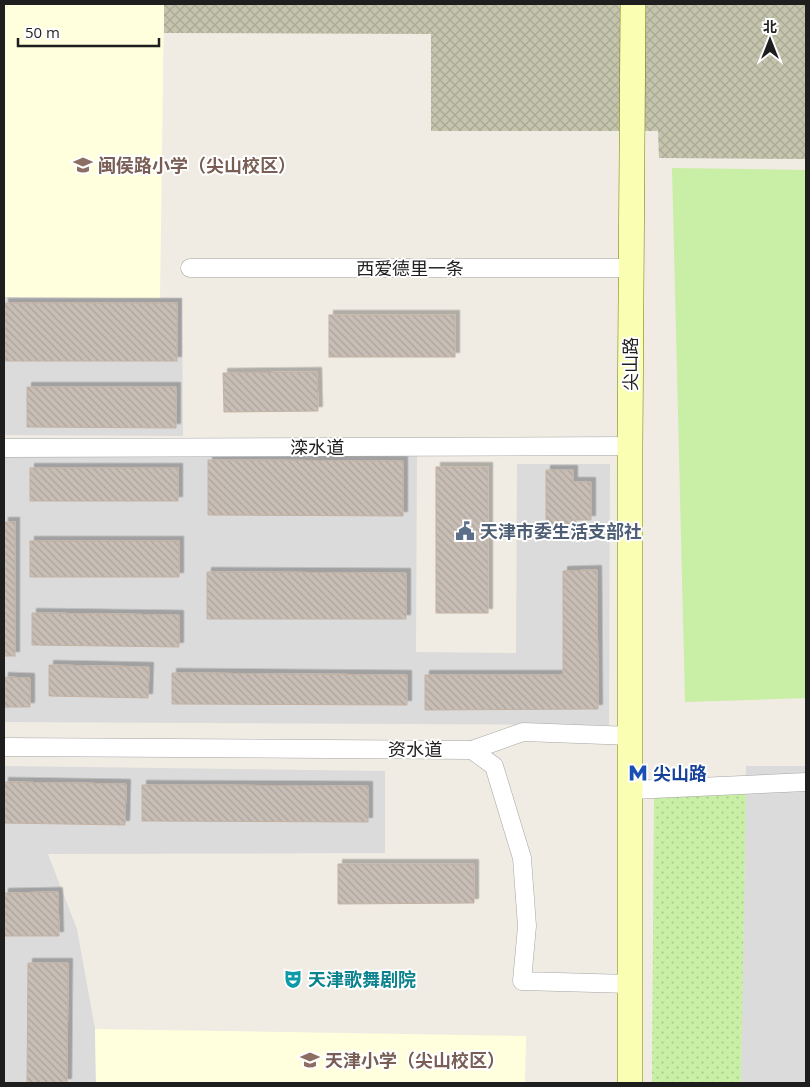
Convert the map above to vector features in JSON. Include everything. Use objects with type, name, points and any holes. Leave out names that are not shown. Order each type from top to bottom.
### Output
[{"type":"main road","name":"尖山路","points":[[630,1083],[632,736],[630,446],[633,4]]},
{"type":"street","name":"西爱德里一条","points":[[190,268],[631,268]]},
{"type":"street","name":"滦水道","points":[[4,448],[630,446]]},
{"type":"street","name":"资水道","points":[[4,747],[472,750],[523,732],[632,736]]},
{"type":"street","points":[[472,750],[494,766],[522,858],[527,926],[522,981],[630,984]]},
{"type":"street","points":[[632,790],[806,782]]},
{"type":"shaded area","name":"闽侯路小学（尖山校区）","points":[[4,4],[164,4],[160,298],[4,297]]},
{"type":"shaded area","points":[[164,4],[806,4],[806,159],[659,158],[658,131],[431,131],[431,34],[164,33]]},
{"type":"shaded area","points":[[4,297],[182,298],[183,436],[4,435]]},
{"type":"shaded area","points":[[417,455],[416,652],[516,653],[517,464],[610,464],[609,725],[4,722],[4,656],[14,656],[14,522],[4,522],[4,457]]},
{"type":"shaded area","points":[[4,766],[385,771],[385,853],[48,854],[77,929],[95,1029],[96,1083],[4,1083]]},
{"type":"shaded area","points":[[746,766],[806,766],[806,1083],[741,1083]]},
{"type":"shaded area","name":"天津小学（尖山校区）","points":[[95,1029],[526,1036],[525,1083],[96,1083]]},
{"type":"green space","points":[[672,168],[806,170],[806,698],[685,702]]},
{"type":"green space","points":[[746,789],[741,1083],[652,1083],[654,795]]},
{"type":"building","points":[[4,303],[177,303],[177,361],[4,361]]},
{"type":"building","points":[[329,315],[455,315],[455,357],[329,357]]},
{"type":"building","points":[[317,372],[318,411],[224,412],[223,373]]},
{"type":"building","points":[[27,387],[176,387],[176,428],[27,427]]},
{"type":"building","points":[[208,460],[403,461],[403,516],[208,515]]},
{"type":"building","points":[[436,467],[488,467],[488,613],[436,613]]},
{"type":"building","points":[[30,468],[178,468],[178,501],[30,501]]},
{"type":"building","points":[[546,470],[573,470],[573,482],[591,482],[591,520],[571,520],[571,530],[546,530]]},
{"type":"building","points":[[4,522],[15,522],[15,656],[4,656]]},
{"type":"building","points":[[30,541],[179,541],[179,577],[30,577]]},
{"type":"building","points":[[597,570],[598,709],[425,710],[425,675],[563,675],[563,571]]},
{"type":"building","points":[[207,572],[406,573],[406,619],[207,619]]},
{"type":"building","points":[[32,613],[179,615],[179,647],[32,645]]},
{"type":"building","points":[[49,665],[149,667],[148,698],[49,696]]},
{"type":"building","points":[[172,673],[407,675],[407,705],[172,704]]},
{"type":"building","points":[[4,677],[30,678],[30,707],[4,707]]},
{"type":"building","points":[[4,782],[126,784],[125,825],[4,823]]},
{"type":"building","points":[[142,785],[368,786],[368,822],[142,821]]},
{"type":"building","points":[[338,864],[474,864],[474,903],[338,904]]},
{"type":"building","points":[[58,892],[59,936],[4,936],[4,893]]},
{"type":"building","points":[[28,963],[68,963],[67,1083],[27,1083]]},
{"type":"place","name":"闽侯路小学（尖山校区）","points":[[83,165]]},
{"type":"place","name":"天津市委生活支部社","points":[[465,531]]},
{"type":"place","name":"尖山路","points":[[638,773]]},
{"type":"place","name":"天津歌舞剧院","points":[[293,979]]},
{"type":"place","name":"天津小学（尖山校区）","points":[[310,1060]]}]
